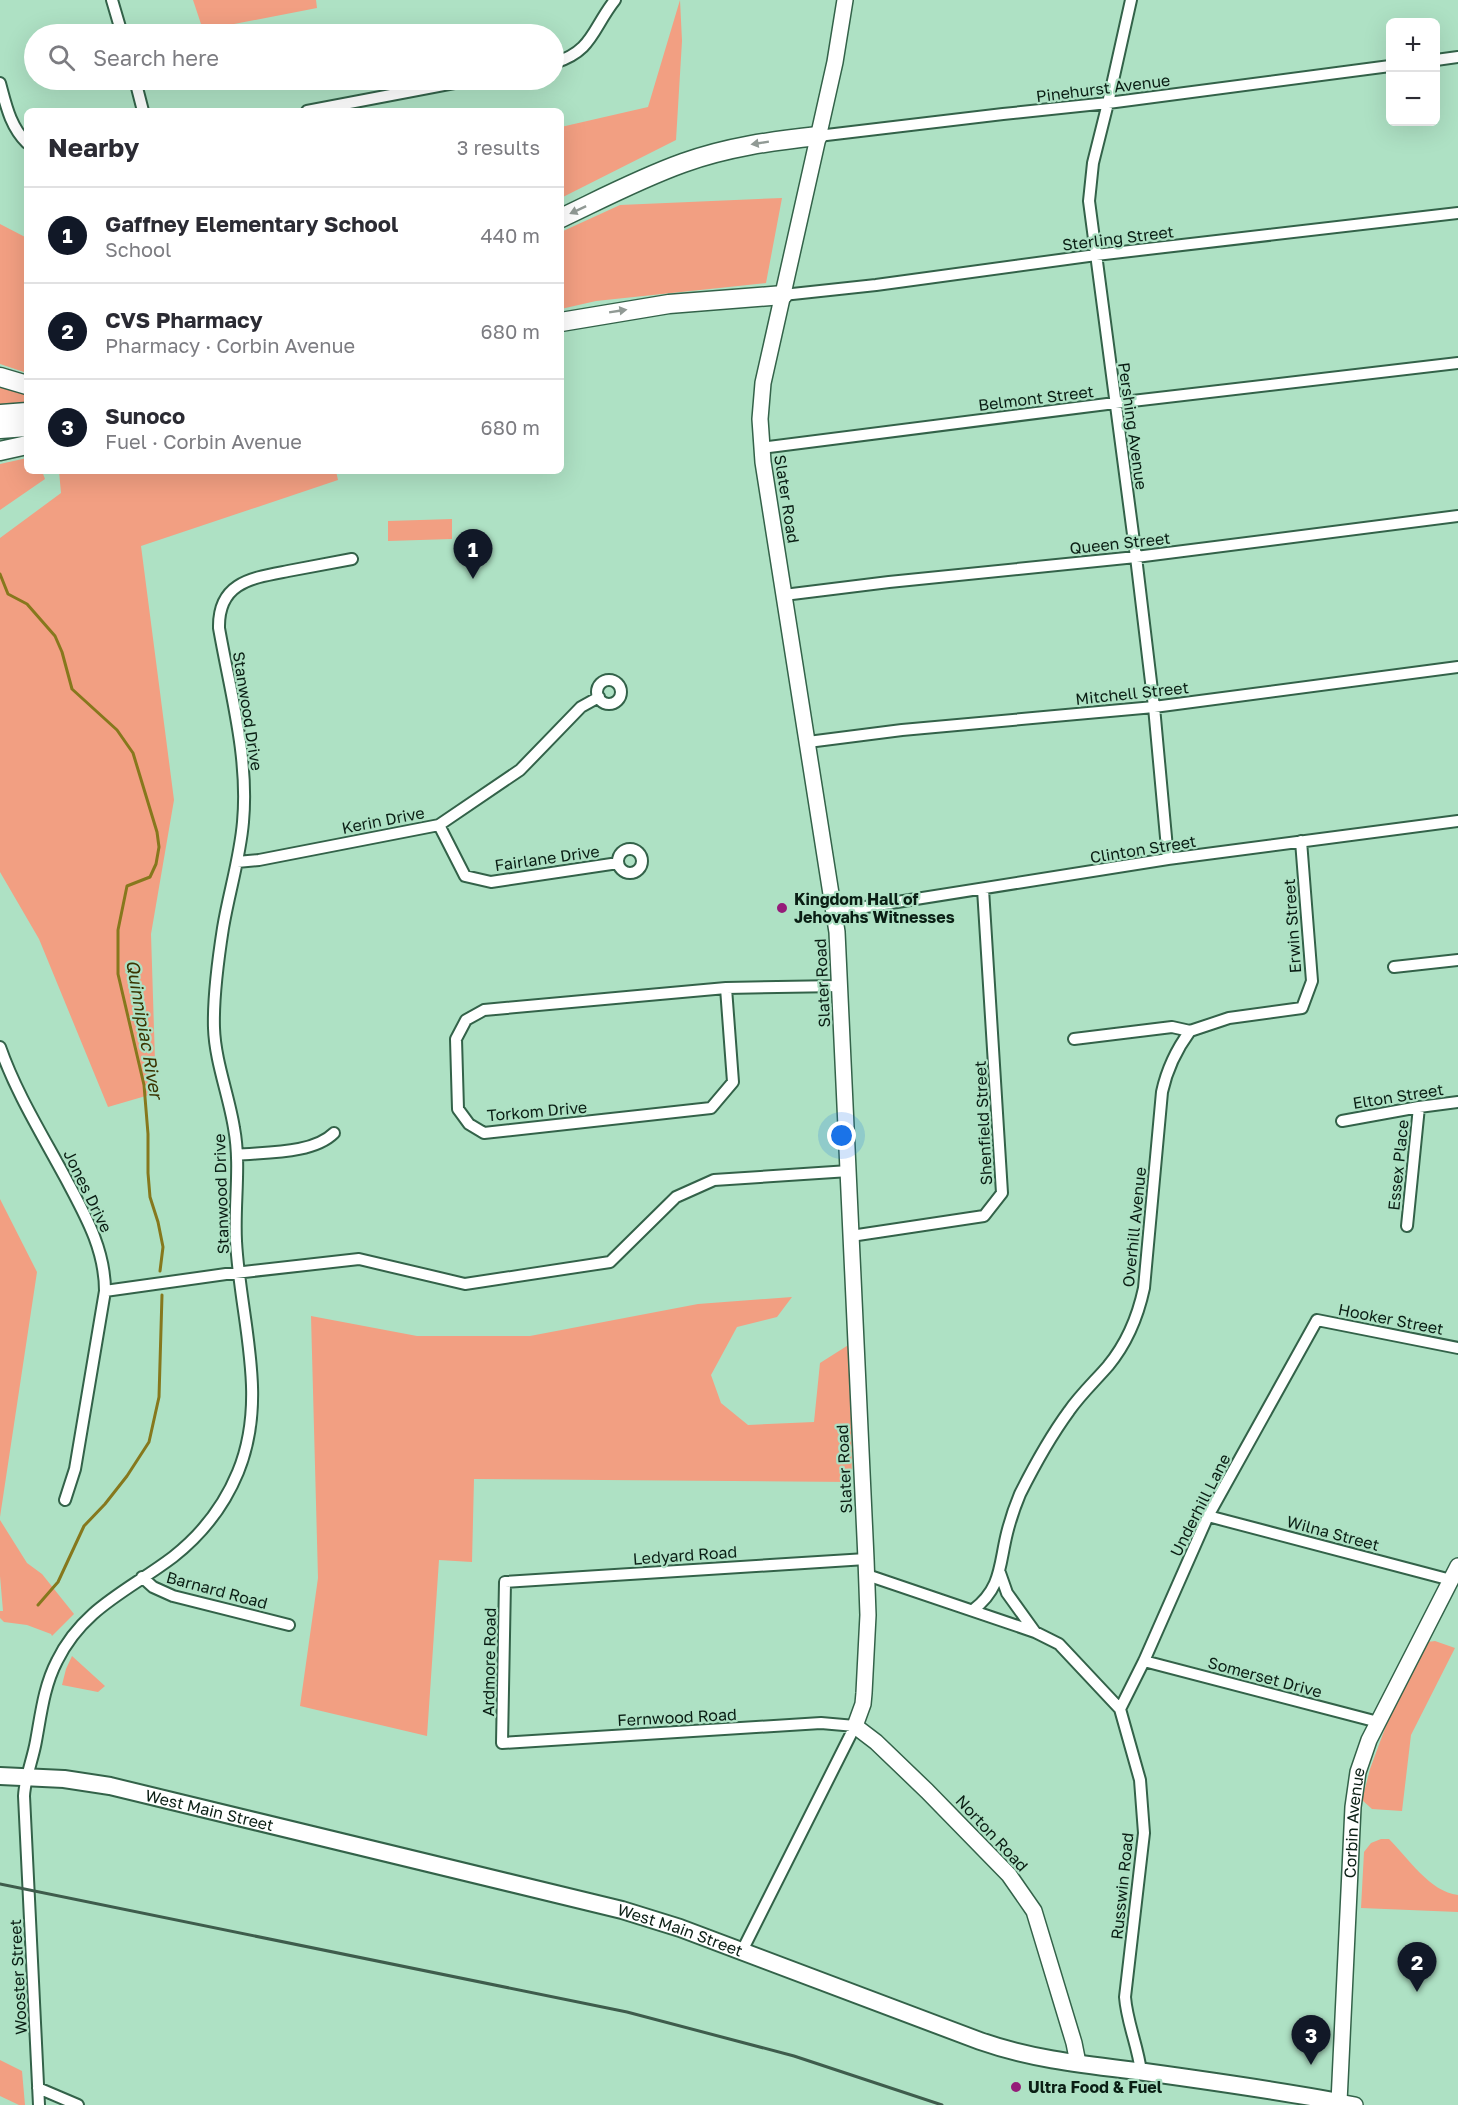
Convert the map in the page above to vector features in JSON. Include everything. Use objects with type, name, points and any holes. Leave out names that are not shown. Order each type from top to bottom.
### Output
[{"type":"highway","points":[[564,217],[655,174],[689,161],[749,145],[818,136]]},
{"type":"highway","points":[[564,322],[669,304],[783,295]]},
{"type":"highway","points":[[0,377],[24,384]]},
{"type":"highway","points":[[0,414],[24,412]]},
{"type":"highway","points":[[0,429],[24,427]]},
{"type":"highway","points":[[0,451],[24,446]]},
{"type":"main road","name":"Slater Road","points":[[845,0],[835,62],[762,392],[760,418],[761,448],[834,912],[840,986],[867,1575],[864,1693],[863,1704],[855,1726]]},
{"type":"main road","name":"Corbin Avenue","points":[[1344,2104],[1353,1807],[1362,1759],[1378,1722],[1454,1573]]},
{"type":"main road","name":"Norton Road","points":[[855,1726],[876,1742],[927,1791],[1009,1875],[1034,1911],[1074,2043],[1077,2063]]},
{"type":"main road","name":"West Main Street","points":[[0,1776],[64,1779],[110,1786],[432,1863],[649,1918],[994,2046],[1031,2056],[1267,2089],[1344,2104]]},
{"type":"street","points":[[112,0],[119,24]]},
{"type":"street","points":[[564,60],[586,45],[615,0]]},
{"type":"street","name":"Pershing Avenue","points":[[1131,0],[1093,163],[1089,201],[1154,707],[1168,860]]},
{"type":"street","points":[[1440,59],[1458,57]]},
{"type":"street","name":"Pinehurst Avenue","points":[[818,136],[1108,103],[1386,67]]},
{"type":"street","points":[[0,83],[12,123],[24,140]]},
{"type":"street","points":[[138,90],[143,108]]},
{"type":"street","points":[[323,108],[417,90]]},
{"type":"street","name":"Sterling Street","points":[[783,295],[876,285],[1096,255],[1458,213]]},
{"type":"street","name":"Belmont Street","points":[[761,448],[1115,403],[1458,363]]},
{"type":"street","name":"Queen Street","points":[[784,595],[1136,557],[1458,516]]},
{"type":"street","name":"Stanwood Drive","points":[[26,1776],[33,1760],[46,1687],[62,1651],[91,1616],[115,1595],[174,1556],[207,1524],[229,1491],[245,1452],[253,1413],[254,1393],[236,1238],[237,1155],[234,1126],[214,1034],[213,1011],[223,929],[243,821],[245,785],[219,628],[220,606],[226,596],[243,582],[352,559]]},
{"type":"street","name":"Mitchell Street","points":[[808,742],[902,730],[1154,707],[1458,667]]},
{"type":"street","name":"Kerin Drive","points":[[237,862],[259,860],[439,825],[520,770],[581,707],[599,697]]},
{"type":"street","name":"Clinton Street","points":[[834,912],[1168,860],[1458,821]]},
{"type":"street","name":"Fairlane Drive","points":[[439,825],[465,876],[491,882],[618,863]]},
{"type":"street","name":"Erwin Street","points":[[1190,1031],[1229,1018],[1302,1008],[1312,981],[1301,841]]},
{"type":"street","name":"Shenfield Street","points":[[852,1236],[984,1216],[1002,1193],[983,889]]},
{"type":"street","points":[[1394,967],[1458,960]]},
{"type":"street","name":"Torkom Drive","points":[[726,988],[733,1082],[711,1108],[484,1133],[469,1124],[458,1109],[456,1040],[466,1020],[484,1010],[726,988],[840,986]]},
{"type":"street","points":[[1074,1039],[1172,1027],[1190,1031]]},
{"type":"street","name":"Overhill Avenue","points":[[973,1610],[990,1594],[1000,1573],[1007,1533],[1019,1497],[1045,1448],[1063,1419],[1110,1363],[1130,1332],[1139,1309],[1144,1288],[1162,1092],[1176,1049],[1190,1031]]},
{"type":"street","name":"Jones Drive","points":[[0,1047],[12,1079],[89,1224],[102,1258],[105,1291],[75,1469],[65,1500]]},
{"type":"street","name":"Elton Street","points":[[1342,1120],[1458,1102]]},
{"type":"street","name":"Essex Place","points":[[1407,1226],[1419,1107]]},
{"type":"street","points":[[237,1155],[320,1144],[334,1132]]},
{"type":"street","points":[[105,1291],[239,1272],[359,1259],[465,1284],[610,1262],[676,1197],[714,1180],[849,1171]]},
{"type":"street","name":"Hooker Street","points":[[1317,1320],[1458,1348]]},
{"type":"street","name":"Underhill Lane","points":[[1120,1709],[1144,1661],[1208,1516],[1317,1320]]},
{"type":"street","name":"Wilna Street","points":[[1208,1516],[1454,1573]]},
{"type":"street","name":"Ledyard Road","points":[[505,1582],[866,1559]]},
{"type":"street","points":[[1000,1573],[1007,1593],[1035,1632]]},
{"type":"street","name":"Russwin Road","points":[[867,1575],[1035,1632],[1059,1644],[1120,1709],[1140,1780],[1144,1833],[1125,1996],[1126,2010],[1141,2072]]},
{"type":"street","name":"Barnard Road","points":[[142,1577],[153,1587],[173,1596],[289,1624]]},
{"type":"street","name":"Ardmore Road","points":[[502,1743],[505,1582]]},
{"type":"street","name":"Somerset Drive","points":[[1144,1661],[1378,1722]]},
{"type":"street","name":"Fernwood Road","points":[[502,1743],[821,1723],[855,1726]]},
{"type":"street","name":"Slater Road","points":[[742,1951],[855,1726]]},
{"type":"street","name":"Wooster Street","points":[[26,1776],[24,1796],[39,2105]]},
{"type":"street","points":[[39,2088],[78,2105]]},
{"type":"shaded area","points":[[193,0],[316,0],[317,8],[234,24],[201,24]]},
{"type":"shaded area","points":[[680,0],[682,41],[676,140],[564,196],[564,126],[648,107]]},
{"type":"shaded area","points":[[782,198],[766,283],[596,301],[564,308],[564,231],[620,205]]},
{"type":"shaded area","points":[[0,224],[24,236],[24,372],[0,364]]},
{"type":"shaded area","points":[[0,386],[24,392],[24,404],[0,407]]},
{"type":"shaded area","points":[[24,459],[24,474],[43,474],[45,479],[0,510],[0,464]]},
{"type":"shaded area","points":[[59,474],[337,474],[338,480],[141,546],[174,800],[151,934],[156,1093],[108,1107],[39,939],[0,872],[0,538],[61,493]]},
{"type":"shaded area","points":[[452,519],[452,539],[388,541],[388,521]]},
{"type":"shaded area","points":[[0,1199],[37,1272],[0,1517]]},
{"type":"shaded area","points":[[792,1297],[777,1317],[737,1327],[711,1375],[721,1403],[748,1425],[814,1422],[820,1363],[850,1344],[852,1482],[474,1479],[472,1562],[439,1560],[427,1736],[300,1706],[318,1578],[311,1316],[417,1336],[530,1336],[698,1304]]},
{"type":"shaded area","points":[[0,1520],[27,1563],[42,1574],[74,1614],[52,1636],[27,1625],[4,1622],[0,1618],[0,1611],[3,1611],[0,1576]]},
{"type":"shaded area","points":[[1435,1641],[1455,1648],[1411,1735],[1402,1811],[1372,1809],[1362,1800],[1370,1769],[1394,1704],[1427,1642]]},
{"type":"shaded area","points":[[72,1656],[105,1686],[98,1692],[62,1685]]},
{"type":"shaded area","points":[[1389,1839],[1438,1888],[1458,1895],[1458,1912],[1361,1908],[1364,1852],[1371,1843]]},
{"type":"shaded area","points":[[0,2060],[22,2071],[25,2105],[19,2105],[0,2096]]},
{"type":"waterway","name":"Quinnipiac River","points":[[0,574],[8,594],[27,604],[55,636],[72,689],[117,730],[133,753],[157,832],[159,847],[156,864],[150,877],[127,886],[118,930],[118,974],[144,1085],[150,1197],[163,1247],[160,1271]]},
{"type":"waterway","name":"Quinnipiac River","points":[[38,1605],[58,1582],[84,1526],[127,1476],[149,1442],[159,1397],[162,1295]]},
{"type":"railway","points":[[0,1884],[627,2012],[794,2056],[942,2105]]},
{"type":"place","name":"Gaffney Elementary School","points":[[473,579]]},
{"type":"place","name":"Kingdom Hall of Jehovahs Witnesses","points":[[782,908]]},
{"type":"place","name":"CVS Pharmacy","points":[[1417,1992]]},
{"type":"place","name":"Sunoco","points":[[1311,2065]]},
{"type":"place","name":"Ultra Food & Fuel","points":[[1016,2087]]}]
